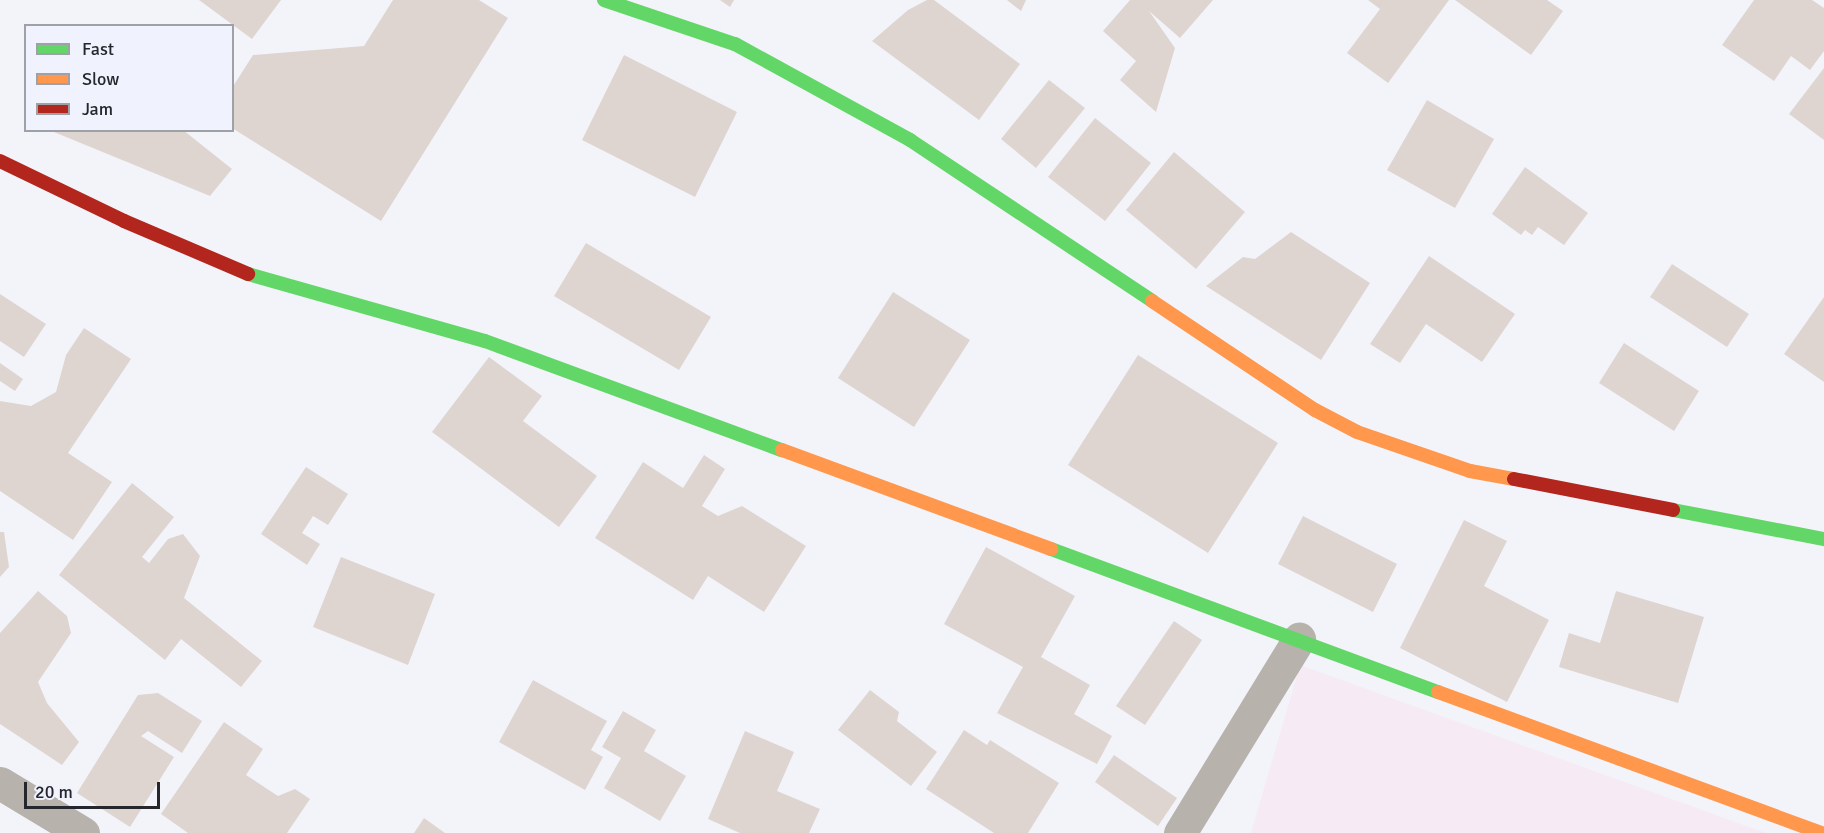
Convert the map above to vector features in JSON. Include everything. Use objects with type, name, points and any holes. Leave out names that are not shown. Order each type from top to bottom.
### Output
[{"type":"street","points":[[604,0],[735,44],[910,140],[1315,410],[1357,432],[1470,471],[1824,539]]},
{"type":"street","points":[[0,161],[124,221],[260,279],[484,341],[1822,833]]},
{"type":"street","points":[[1180,833],[1299,639]]},
{"type":"street","points":[[0,783],[83,833]]},
{"type":"shaded area","points":[[1300,665],[1766,833],[1251,833]]},
{"type":"building","points":[[199,0],[281,0],[252,39]]},
{"type":"building","points":[[393,0],[479,0],[508,18],[381,221],[234,129],[234,85],[253,55],[364,46]]},
{"type":"building","points":[[720,0],[734,0],[730,7]]},
{"type":"building","points":[[927,0],[934,0],[1020,64],[979,120],[872,41],[908,10]]},
{"type":"building","points":[[1007,0],[1026,0],[1021,11]]},
{"type":"building","points":[[1130,0],[1213,0],[1180,38],[1149,11],[1175,48],[1156,112],[1120,80],[1136,61],[1103,31]]},
{"type":"building","points":[[1368,0],[1449,0],[1388,83],[1347,53],[1380,9]]},
{"type":"building","points":[[1455,0],[1547,0],[1563,11],[1531,55]]},
{"type":"building","points":[[1754,0],[1812,0],[1824,8],[1824,51],[1810,70],[1791,56],[1774,81],[1722,45]]},
{"type":"building","points":[[624,55],[737,112],[695,197],[582,140]]},
{"type":"building","points":[[1824,68],[1824,140],[1789,114]]},
{"type":"building","points":[[1049,80],[1085,108],[1036,168],[1001,139]]},
{"type":"building","points":[[1427,100],[1494,139],[1455,208],[1387,170]]},
{"type":"building","points":[[1095,118],[1151,163],[1105,221],[1048,177]]},
{"type":"building","points":[[54,132],[186,132],[232,169],[210,196]]},
{"type":"building","points":[[1174,152],[1245,212],[1196,269],[1126,210]]},
{"type":"building","points":[[1525,167],[1588,213],[1564,245],[1538,227],[1532,235],[1525,230],[1521,235],[1492,214]]},
{"type":"building","points":[[1291,232],[1370,283],[1321,360],[1206,286],[1243,257],[1255,259]]},
{"type":"building","points":[[586,243],[711,317],[679,370],[554,296]]},
{"type":"building","points":[[1429,256],[1515,314],[1482,362],[1426,324],[1400,363],[1370,344]]},
{"type":"building","points":[[1672,264],[1749,314],[1727,347],[1650,297]]},
{"type":"building","points":[[893,292],[970,340],[914,427],[838,378]]},
{"type":"building","points":[[0,294],[46,324],[24,357],[0,341]]},
{"type":"building","points":[[1824,297],[1824,382],[1784,354]]},
{"type":"building","points":[[84,328],[131,359],[68,453],[112,482],[73,540],[0,491],[0,401],[31,406],[56,392],[66,355]]},
{"type":"building","points":[[1624,343],[1699,391],[1674,431],[1599,383]]},
{"type":"building","points":[[1138,355],[1278,443],[1208,553],[1068,465]]},
{"type":"building","points":[[489,357],[542,396],[523,421],[597,476],[559,527],[432,432]]},
{"type":"building","points":[[0,363],[23,379],[15,391],[0,381]]},
{"type":"building","points":[[704,455],[725,469],[702,506],[718,516],[742,506],[806,546],[764,612],[708,576],[693,600],[595,538],[643,462],[683,488]]},
{"type":"building","points":[[306,467],[348,494],[328,525],[313,516],[302,533],[320,544],[307,565],[261,534]]},
{"type":"building","points":[[132,483],[174,517],[142,557],[149,563],[168,539],[183,534],[200,556],[184,598],[262,661],[241,687],[181,639],[165,660],[59,575]]},
{"type":"building","points":[[1303,516],[1397,564],[1373,612],[1278,564]]},
{"type":"building","points":[[1464,520],[1507,541],[1484,586],[1549,620],[1507,702],[1400,648]]},
{"type":"building","points":[[0,532],[4,532],[9,567],[0,577]]},
{"type":"building","points":[[986,547],[1075,596],[1041,657],[1090,685],[1074,714],[1112,736],[1097,764],[997,713],[1023,667],[944,624]]},
{"type":"building","points":[[341,557],[435,594],[408,665],[313,627]]},
{"type":"building","points":[[38,591],[67,616],[71,633],[38,682],[47,703],[79,742],[62,765],[0,724],[0,633]]},
{"type":"building","points":[[1616,591],[1704,617],[1678,703],[1559,667],[1569,633],[1600,643]]},
{"type":"building","points":[[1174,621],[1202,640],[1145,725],[1116,706]]},
{"type":"building","points":[[533,680],[607,721],[591,750],[603,757],[585,790],[499,742]]},
{"type":"building","points":[[870,690],[899,712],[897,721],[937,752],[911,786],[838,730]]},
{"type":"building","points":[[158,693],[202,721],[182,753],[148,731],[141,736],[174,757],[130,827],[77,793],[138,695]]},
{"type":"building","points":[[623,711],[656,730],[644,751],[686,776],[660,821],[604,788],[621,758],[602,747]]},
{"type":"building","points":[[224,722],[263,749],[246,775],[278,796],[295,789],[310,799],[287,833],[188,833],[161,814]]},
{"type":"building","points":[[964,730],[987,745],[990,740],[1059,783],[1028,833],[994,833],[926,789]]},
{"type":"building","points":[[745,731],[794,752],[777,791],[820,809],[809,833],[740,833],[708,819]]},
{"type":"building","points":[[1114,755],[1177,798],[1158,826],[1095,782]]},
{"type":"building","points":[[424,818],[445,833],[414,833]]},
{"type":"traffic: fast","points":[[604,0],[735,44],[910,140],[1152,301]]},
{"type":"traffic: fast","points":[[248,274],[485,341],[782,450]]},
{"type":"traffic: fast","points":[[1673,510],[1824,539]]},
{"type":"traffic: fast","points":[[1051,549],[1438,692]]},
{"type":"traffic: slow","points":[[1152,301],[1315,410],[1357,432],[1470,471],[1514,479]]},
{"type":"traffic: slow","points":[[782,450],[1051,549]]},
{"type":"traffic: slow","points":[[1438,692],[1822,833]]},
{"type":"traffic: jam","points":[[0,161],[124,221],[248,274]]},
{"type":"traffic: jam","points":[[1514,479],[1673,510]]}]
